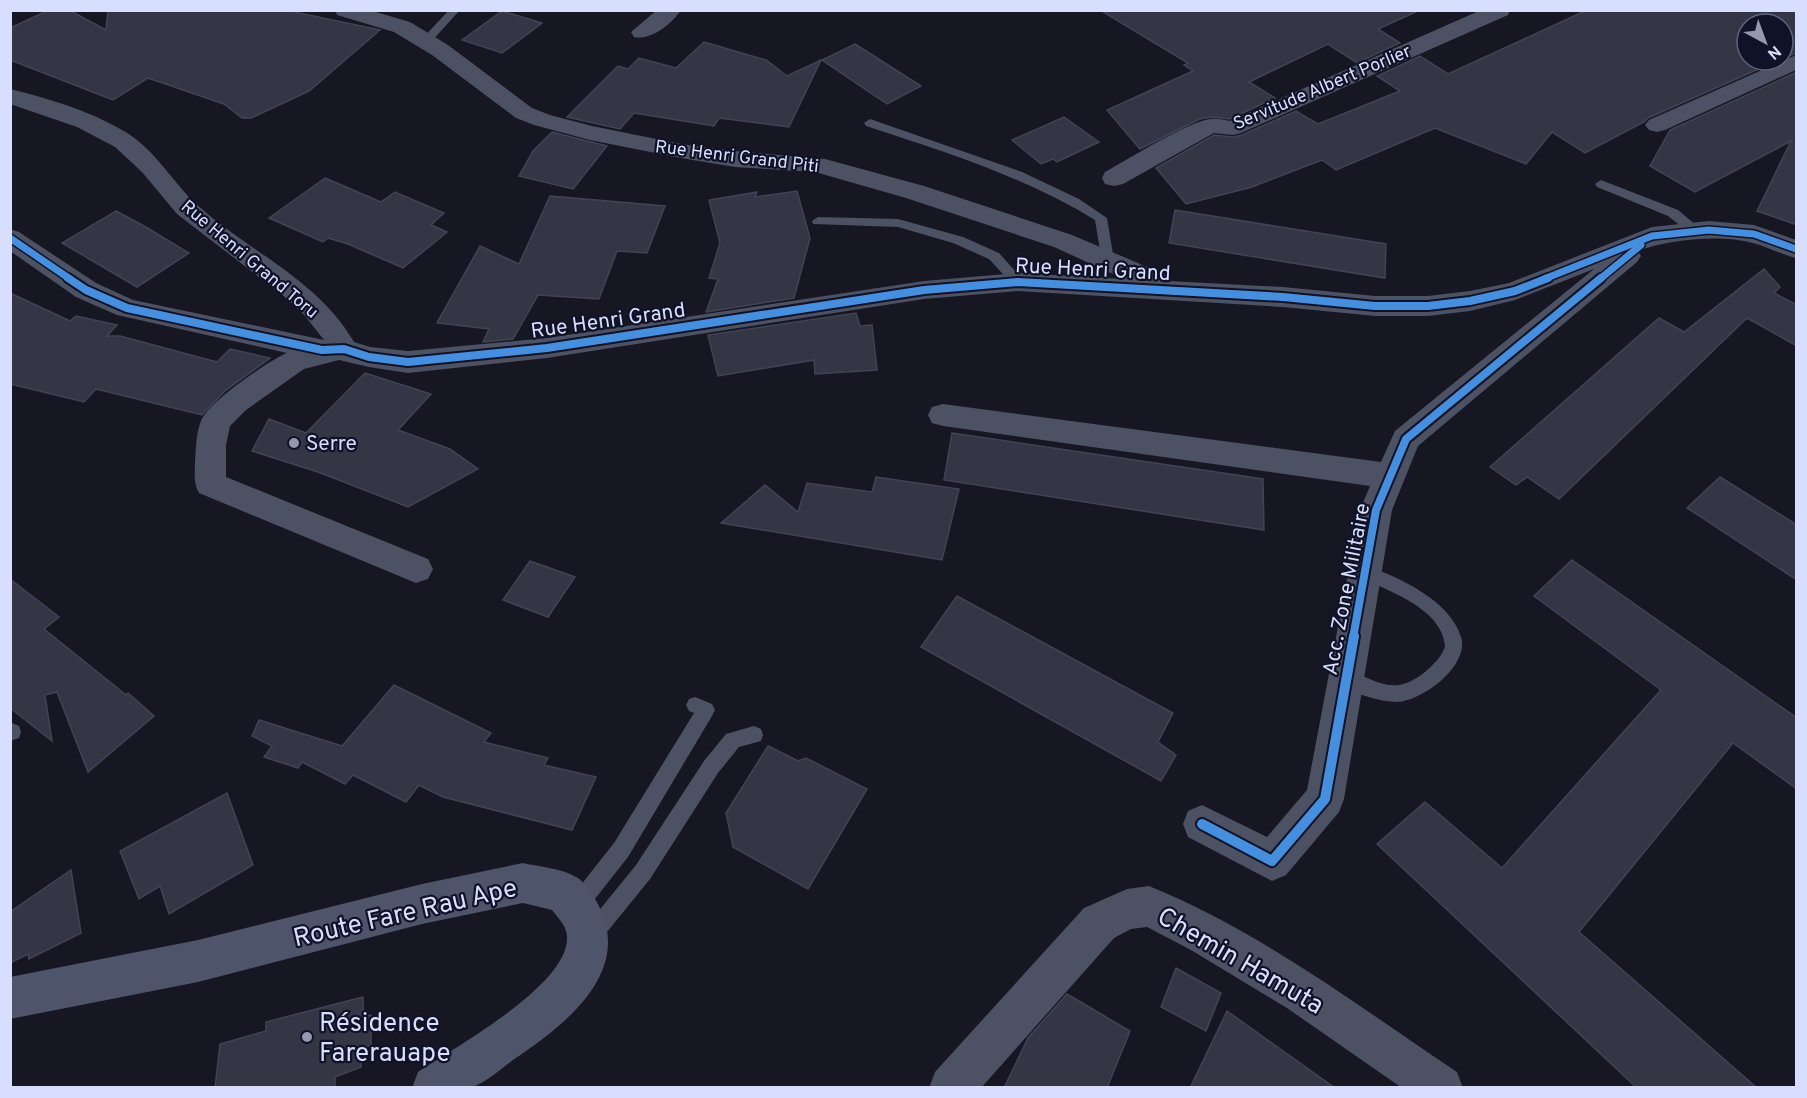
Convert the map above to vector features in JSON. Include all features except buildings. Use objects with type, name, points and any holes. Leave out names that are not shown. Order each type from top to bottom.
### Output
[{"type":"main road","name":"Route Fare Rau Ape","points":[[10,998],[198,961],[422,904],[523,883],[564,892],[582,923]]},
{"type":"main road","points":[[434,1088],[533,1021],[567,990],[582,967],[582,923]]},
{"type":"street","name":"Rue Henri Grand Piti","points":[[345,10],[402,27],[426,41],[524,114],[590,133],[681,151],[735,159],[816,164],[938,200],[1063,241],[1177,291]]},
{"type":"street","points":[[642,32],[670,10]]},
{"type":"street","name":"Servitude Albert Porlier","points":[[1114,178],[1177,142],[1211,126],[1233,128],[1500,10]]},
{"type":"street","points":[[1657,124],[1797,62]]},
{"type":"street","name":"Rue Henri Grand Toru","points":[[10,96],[110,133],[135,151],[185,207],[267,268],[309,305],[334,344]]},
{"type":"street","name":"Rue Henri Grand","points":[[10,238],[86,290],[127,308],[334,344],[369,357],[408,362],[547,348],[924,290],[1018,282],[1283,297],[1375,306],[1438,304],[1515,291],[1652,236],[1709,230],[1754,234],[1797,249]]},
{"type":"street","name":"Acc. Zone Militaire","points":[[1202,824],[1272,861],[1325,799],[1376,510],[1406,439],[1652,236]]},
{"type":"street","points":[[334,344],[295,361],[235,402],[216,421],[211,445],[210,484],[416,569]]},
{"type":"street","name":"Acc. Zone Militaire","points":[[943,415],[1390,476]]},
{"type":"street","name":"Chemin Hamuta","points":[[951,1088],[1099,923],[1127,909],[1149,906],[1206,935],[1302,993],[1441,1088]]},
{"type":"lane","points":[[426,41],[455,10]]},
{"type":"lane","points":[[870,123],[1008,169],[1070,197],[1101,218],[1107,260]]},
{"type":"lane","points":[[1601,184],[1673,213],[1696,231]]},
{"type":"lane","points":[[818,221],[898,223],[958,240],[994,256],[1018,282]]},
{"type":"lane","name":"Acc. Zone Militaire","points":[[1346,681],[1382,692],[1404,693],[1414,690],[1449,662],[1454,646],[1448,628],[1436,612],[1365,572]]},
{"type":"lane","points":[[582,923],[621,850],[706,710],[695,705]]},
{"type":"lane","points":[[582,923],[643,872],[711,767],[733,740],[754,735]]},
{"type":"cycle path","points":[[10,238],[86,290],[127,308],[322,350],[344,349],[369,357],[408,362],[547,348],[924,290],[1018,282],[1283,297],[1375,306],[1428,306],[1470,301],[1515,291],[1652,236],[1709,230],[1754,234],[1796,249]]},
{"type":"cycle path","points":[[1202,824],[1272,861],[1325,799],[1376,510],[1406,439],[1641,245]]},
{"type":"place","name":"Serre","points":[[294,443]]},
{"type":"place","name":"Résidence Farerauape","points":[[307,1037]]}]
